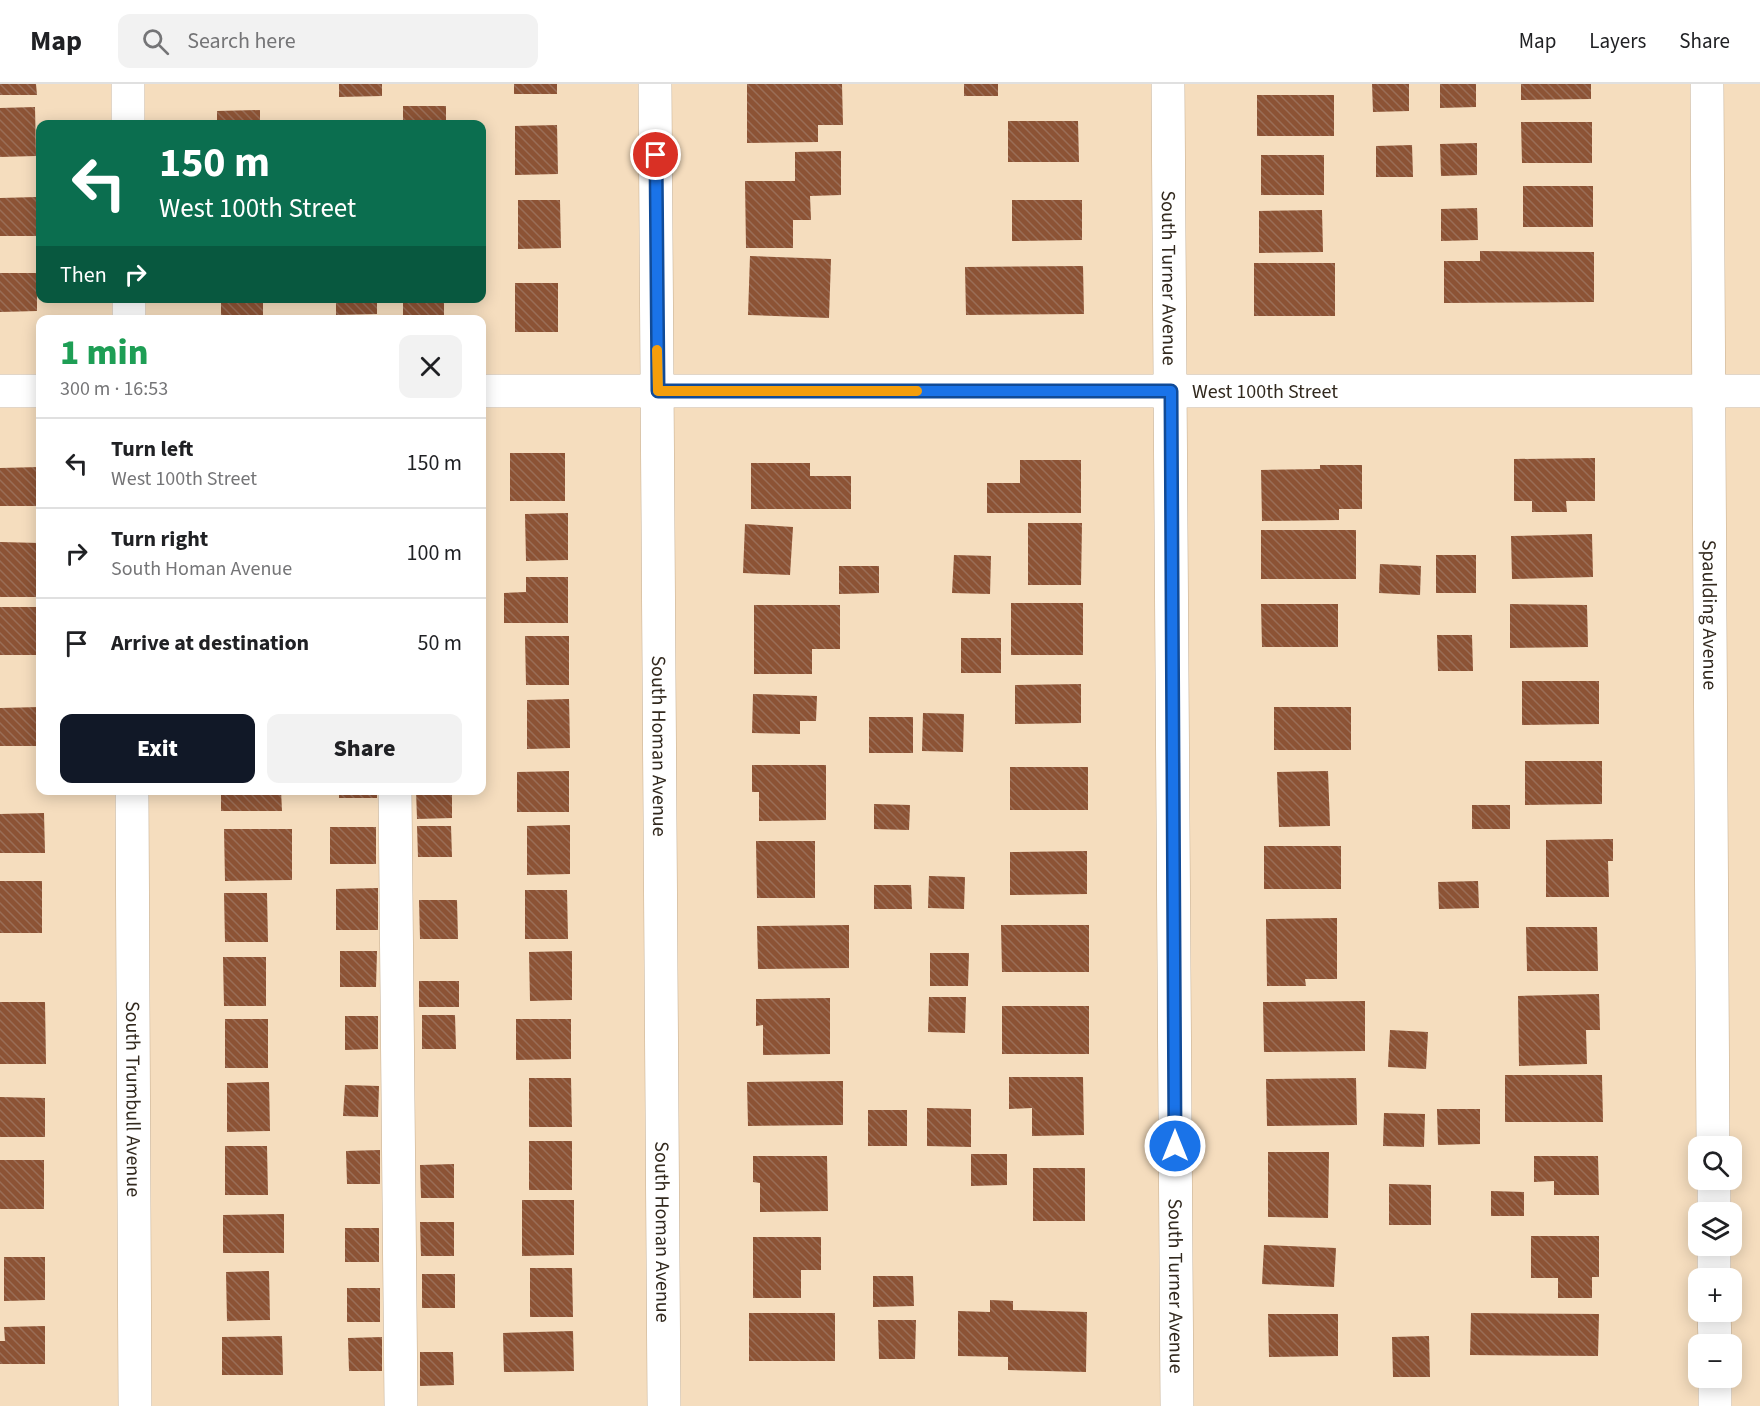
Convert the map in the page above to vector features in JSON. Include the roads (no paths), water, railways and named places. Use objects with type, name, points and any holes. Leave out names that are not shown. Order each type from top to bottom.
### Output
[{"type":"street","points":[[128,84],[128,120]]},
{"type":"street","name":"South Homan Avenue","points":[[655,84],[664,1406]]},
{"type":"street","name":"South Turner Avenue","points":[[1168,84],[1177,1406]]},
{"type":"street","name":"Spaulding Avenue","points":[[1707,84],[1713,1136]]},
{"type":"street","points":[[0,391],[36,391]]},
{"type":"street","name":"West 100th Street","points":[[486,391],[1760,391]]},
{"type":"street","name":"South Trumbull Avenue","points":[[132,795],[135,1406]]},
{"type":"street","points":[[395,795],[400,1406]]},
{"type":"street","points":[[1715,1388],[1715,1406]]}]
